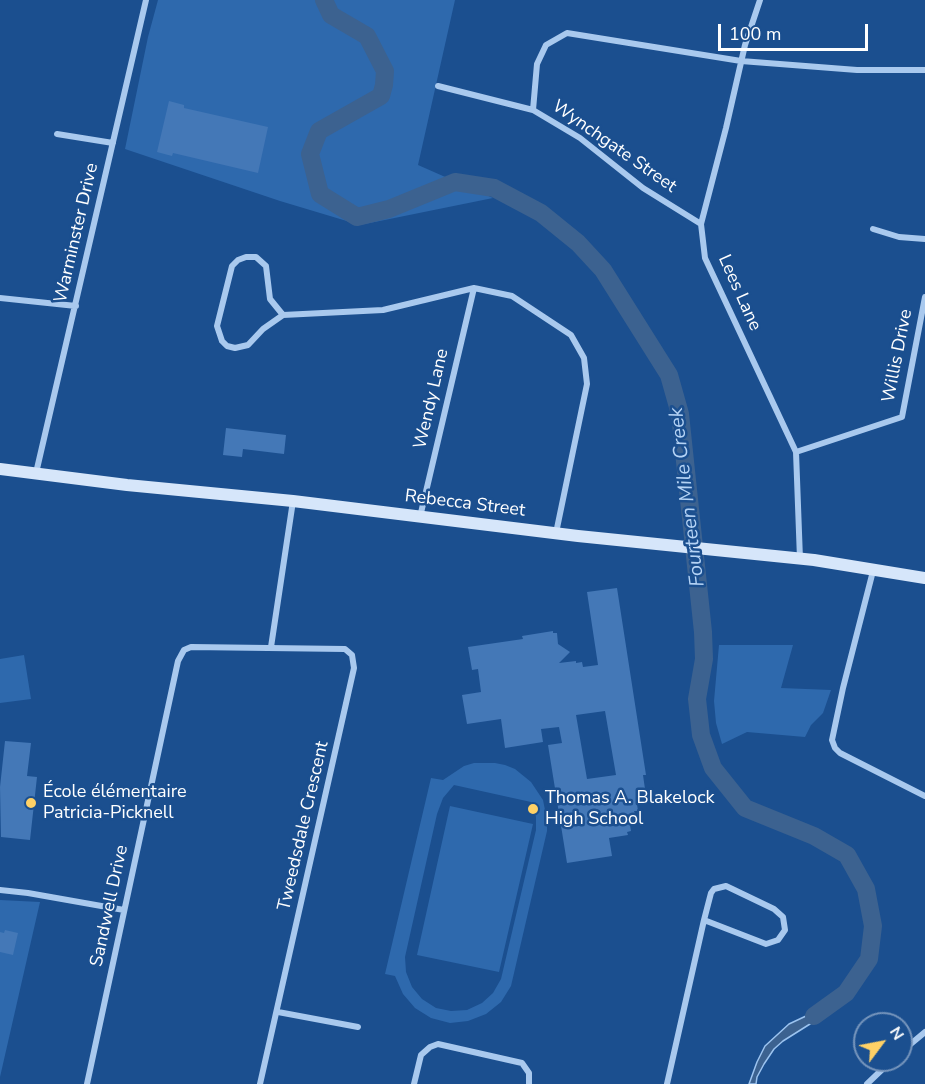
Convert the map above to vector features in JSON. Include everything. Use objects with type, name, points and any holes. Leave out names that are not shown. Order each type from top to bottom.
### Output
[{"type":"main road","name":"Rebecca Street","points":[[0,469],[126,485],[293,501],[556,533],[800,559],[925,578]]},
{"type":"street","name":"Warminster Drive","points":[[36,473],[146,0]]},
{"type":"street","name":"Lees Lane","points":[[760,0],[741,61],[701,224],[705,258],[796,452],[800,559]]},
{"type":"street","points":[[533,110],[537,64],[546,45],[567,33],[741,61],[857,70],[925,70]]},
{"type":"street","name":"Wynchgate Street","points":[[438,86],[533,110],[580,138],[643,188],[701,224]]},
{"type":"street","points":[[57,134],[113,143]]},
{"type":"street","points":[[873,229],[899,237],[925,239]]},
{"type":"street","points":[[283,315],[270,299],[266,266],[256,257],[238,260],[232,266],[217,326],[222,341],[227,345],[242,348],[248,345],[263,329],[283,315],[383,310],[474,288],[512,296],[571,335],[584,358],[587,384],[556,533]]},
{"type":"street","name":"Wendy Lane","points":[[420,517],[474,288]]},
{"type":"street","name":"Willis Drive","points":[[796,452],[902,417],[925,297]]},
{"type":"street","points":[[0,298],[76,306]]},
{"type":"street","points":[[271,647],[293,501]]},
{"type":"street","points":[[873,571],[832,740],[840,753],[925,796]]},
{"type":"street","name":"Sandwell Drive","points":[[87,1084],[177,674],[178,660],[184,650],[191,647],[271,647]]},
{"type":"street","name":"Tweedsdale Crescent","points":[[260,1084],[354,668],[352,655],[345,649],[271,647]]},
{"type":"street","points":[[667,1084],[704,920],[714,889],[726,886],[780,913],[785,930],[778,940],[766,944],[704,920]]},
{"type":"street","points":[[0,890],[124,910]]},
{"type":"street","points":[[278,1012],[358,1027]]},
{"type":"street","points":[[913,1042],[925,1032]]},
{"type":"street","points":[[414,1084],[421,1055],[430,1047],[438,1044],[522,1063],[530,1073],[529,1084]]},
{"type":"street","points":[[867,1084],[880,1072]]},
{"type":"shaded area","points":[[158,0],[455,0],[418,165],[493,198],[360,225],[125,149]]},
{"type":"shaded area","points":[[719,645],[793,645],[781,688],[831,690],[823,713],[811,725],[805,737],[747,732],[722,744],[716,723],[714,701]]},
{"type":"shaded area","points":[[24,655],[31,699],[0,703],[0,659]]},
{"type":"shaded area","points":[[474,763],[495,763],[515,769],[531,782],[543,800],[547,831],[511,986],[501,1002],[486,1014],[468,1021],[450,1023],[431,1018],[415,1008],[403,994],[395,976],[385,974],[431,778],[443,780],[464,766]],"holes":[[[454,785],[531,802],[536,817],[536,830],[501,979],[493,993],[482,1003],[467,1010],[451,1011],[436,1008],[422,999],[412,987],[406,972],[405,957],[437,814],[443,798]]]},
{"type":"shaded area","points":[[450,806],[533,824],[499,972],[417,955]]},
{"type":"shaded area","points":[[0,900],[40,902],[0,1077]]},
{"type":"shaded area","points":[[831,1001],[837,1007],[783,1041],[774,1049],[764,1064],[756,1084],[749,1084],[765,1046],[789,1024],[823,1008]]},
{"type":"building","points":[[169,101],[184,105],[184,108],[268,127],[258,173],[173,153],[172,156],[157,152]]},
{"type":"building","points":[[226,428],[286,435],[284,454],[243,449],[242,457],[223,455]]},
{"type":"building","points":[[617,588],[646,775],[643,775],[646,796],[639,797],[638,811],[634,811],[636,817],[632,818],[633,824],[630,825],[631,831],[627,832],[628,835],[609,838],[612,856],[567,863],[548,745],[562,743],[559,727],[541,729],[543,742],[505,748],[501,719],[467,724],[462,695],[481,692],[478,669],[472,670],[468,647],[523,639],[522,636],[553,631],[557,633],[558,644],[570,652],[559,663],[576,661],[576,663],[582,662],[583,667],[598,665],[587,592]],"holes":[[[605,711],[616,775],[587,779],[576,715]]]},
{"type":"building","points":[[5,741],[31,743],[27,776],[37,777],[30,840],[1,837],[0,787]]},
{"type":"building","points":[[5,930],[18,933],[13,955],[0,952],[0,932],[4,933]]},
{"type":"waterway","name":"Fourteen Mile Creek","points":[[324,0],[331,15],[367,36],[385,71],[381,96],[319,131],[310,154],[320,194],[357,217],[389,209],[455,182],[494,188],[541,213],[578,243],[603,270],[669,375],[680,414],[703,632],[704,659],[697,699],[701,735],[713,768],[745,808],[814,836],[847,855],[866,889],[873,926],[869,959],[846,993],[814,1016]]},
{"type":"place","name":"École élémentaire Patricia-Picknell","points":[[31,803]]},
{"type":"place","name":"Thomas A. Blakelock High School","points":[[533,809]]}]
